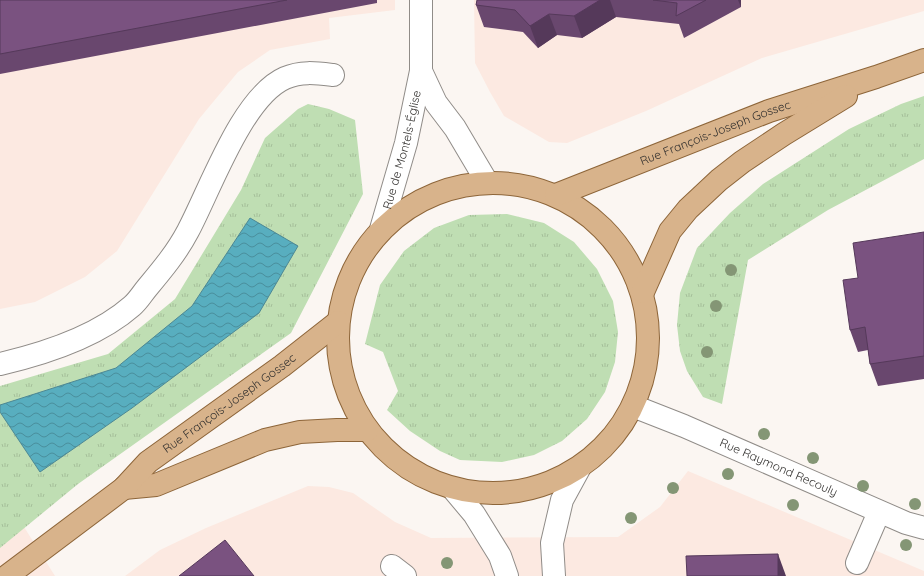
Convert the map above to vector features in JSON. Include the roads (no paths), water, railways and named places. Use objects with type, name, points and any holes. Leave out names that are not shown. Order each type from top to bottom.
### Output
[{"type":"main road","name":"Rue François-Joseph Gossec","points":[[556,195],[769,111],[924,60]]},
{"type":"main road","name":"Rue François-Joseph Gossec","points":[[643,292],[670,230],[688,209],[719,180],[784,134],[876,77]]},
{"type":"main road","points":[[487,182],[522,185],[556,195],[594,218],[624,252],[643,292],[649,330],[646,369],[634,406],[611,440],[580,468],[540,486],[497,494],[453,489],[420,476],[391,456],[367,430],[348,397],[338,360],[338,322],[352,271],[382,229],[412,204],[448,188],[487,182]]},
{"type":"main road","name":"Rue François-Joseph Gossec","points":[[7,576],[124,488],[148,462],[282,366],[338,322]]},
{"type":"main road","points":[[124,488],[156,485],[265,440],[300,432],[367,430]]},
{"type":"street","name":"Rue de Montels-Église","points":[[382,229],[406,143],[421,70],[421,0]]},
{"type":"street","name":"Rue de Montels-Église","points":[[421,70],[436,103],[455,128],[487,182]]},
{"type":"street","points":[[0,364],[27,358],[64,345],[107,325],[132,306],[164,267],[187,233],[235,135],[251,109],[266,90],[285,78],[308,72],[333,74]]},
{"type":"street","name":"Rue Raymond Recouly","points":[[634,406],[684,426],[879,512],[906,523],[924,528]]},
{"type":"street","points":[[554,576],[552,543],[562,500],[580,468]]},
{"type":"street","points":[[453,489],[474,514],[500,556],[507,576]]},
{"type":"street","points":[[857,563],[879,512]]},
{"type":"water","points":[[250,218],[298,246],[259,313],[132,408],[40,472],[0,412],[0,405],[116,368],[192,306]]}]
